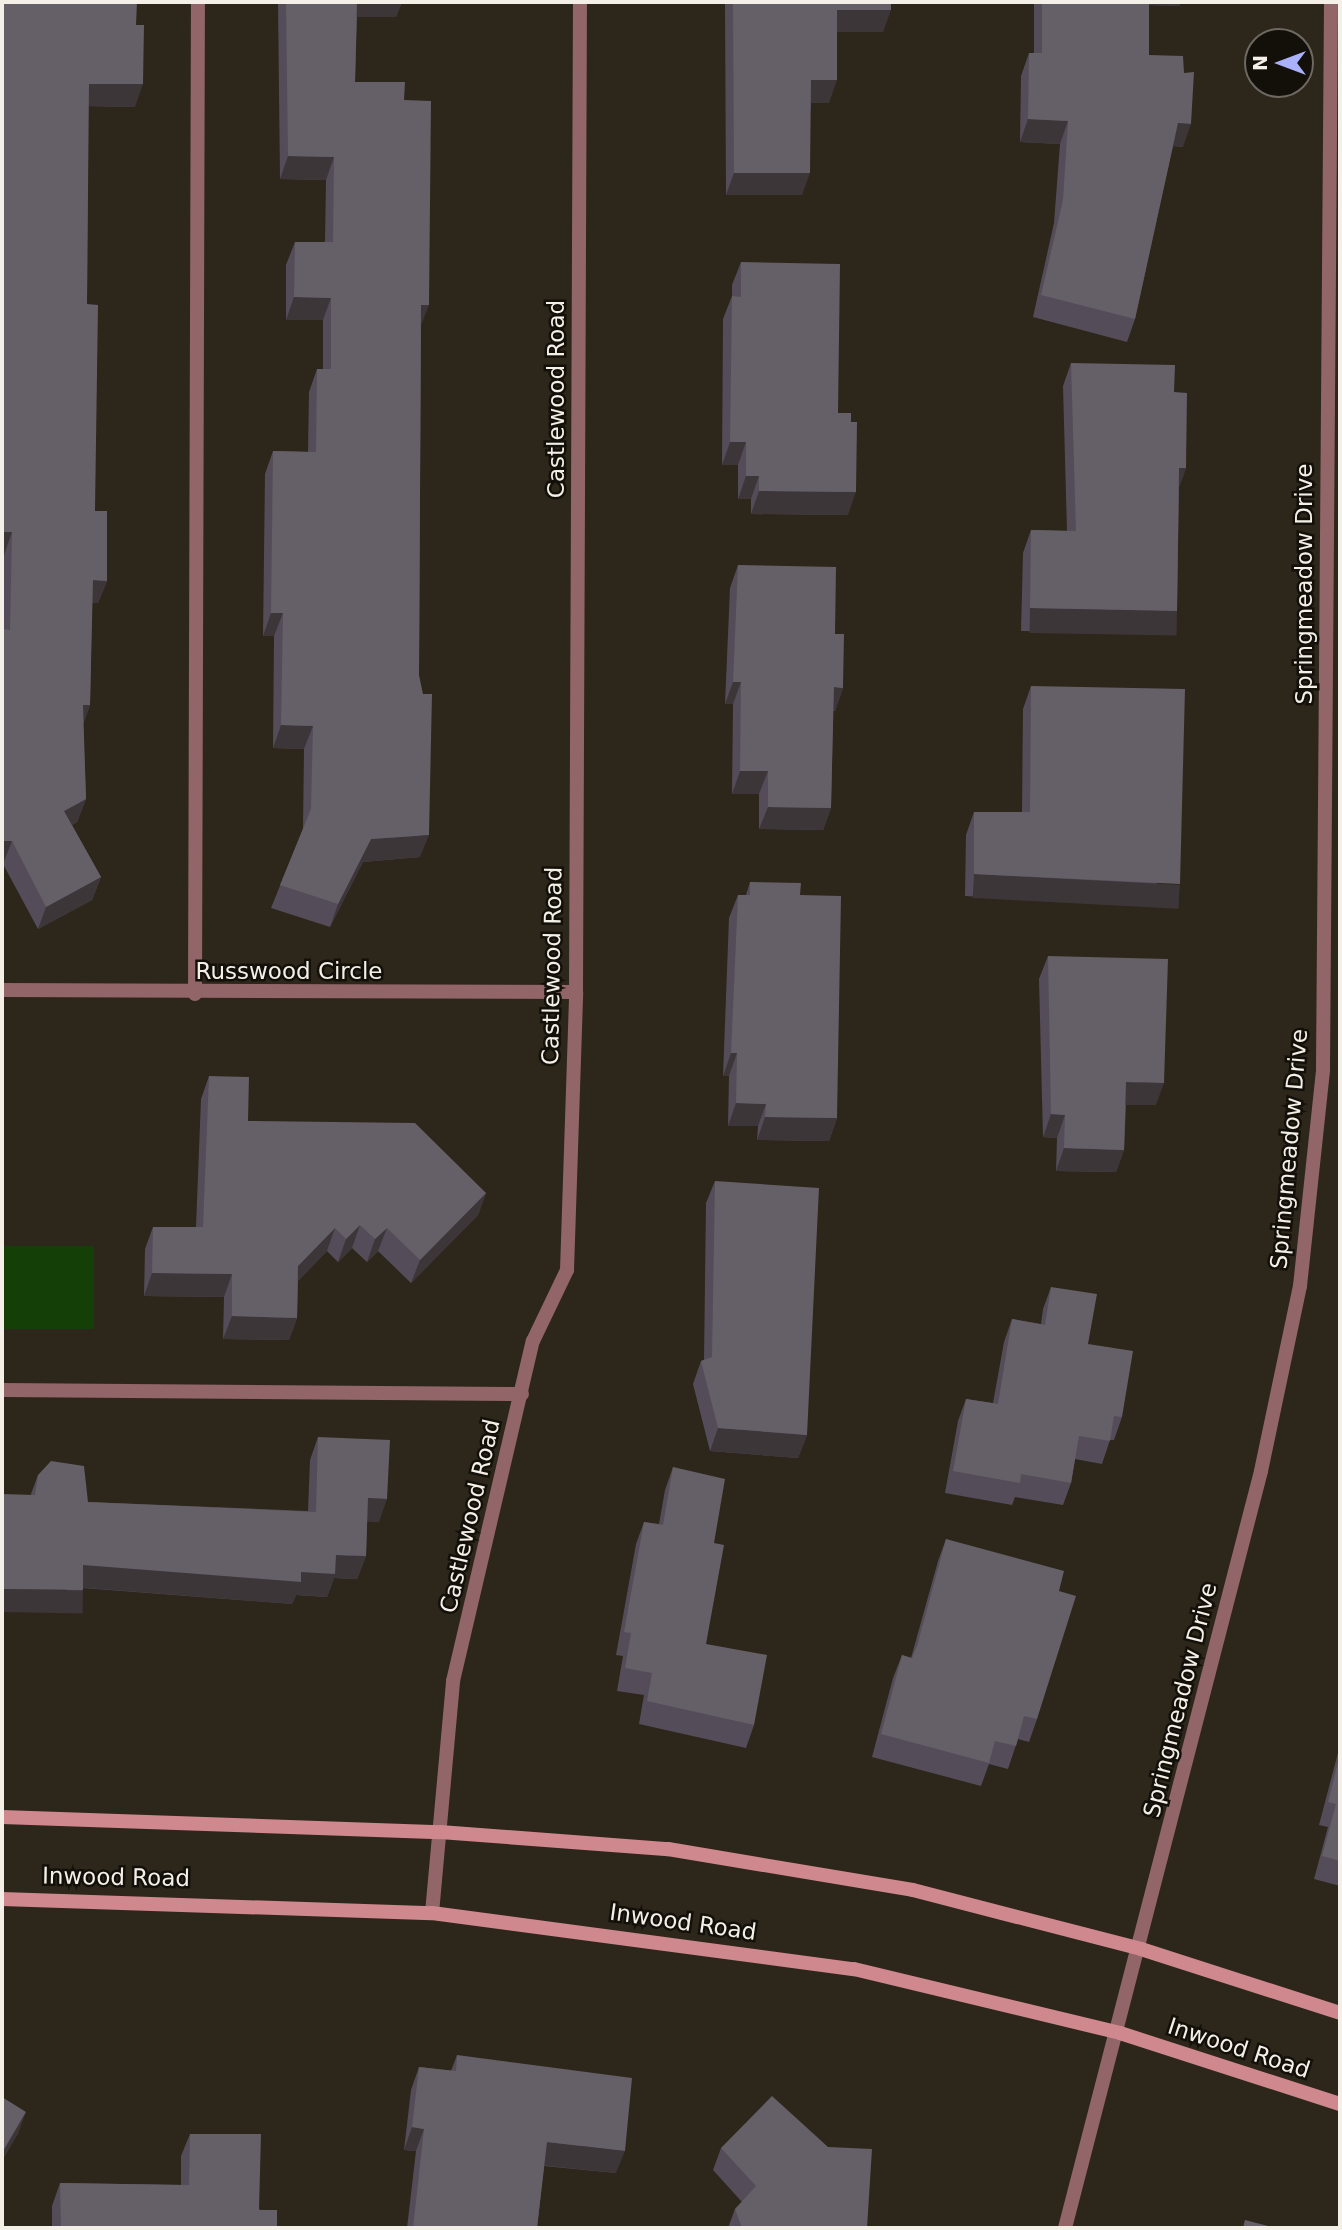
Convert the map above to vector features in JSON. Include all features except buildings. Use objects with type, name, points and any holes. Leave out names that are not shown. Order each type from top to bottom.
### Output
[{"type":"main road","points":[[2,1817],[440,1832],[668,1849],[913,1890],[1141,1949],[1340,2013]]},
{"type":"main road","name":"Inwood Road","points":[[2,1899],[432,1913],[854,1969],[1119,2033],[1340,2104]]},
{"type":"street","points":[[195,994],[198,2]]},
{"type":"street","name":"Castlewood Road","points":[[432,1913],[453,1681],[533,1341],[567,1270],[576,992],[580,2]]},
{"type":"street","name":"Springmeadow Drive","points":[[1065,2228],[1141,1949],[1261,1471],[1300,1286],[1323,1069],[1331,2]]},
{"type":"street","name":"Russwood Circle","points":[[2,990],[195,994],[576,992]]},
{"type":"street","points":[[2,1390],[522,1394]]},
{"type":"green space","points":[[2,1246],[94,1246],[94,1329],[2,1329]]}]
